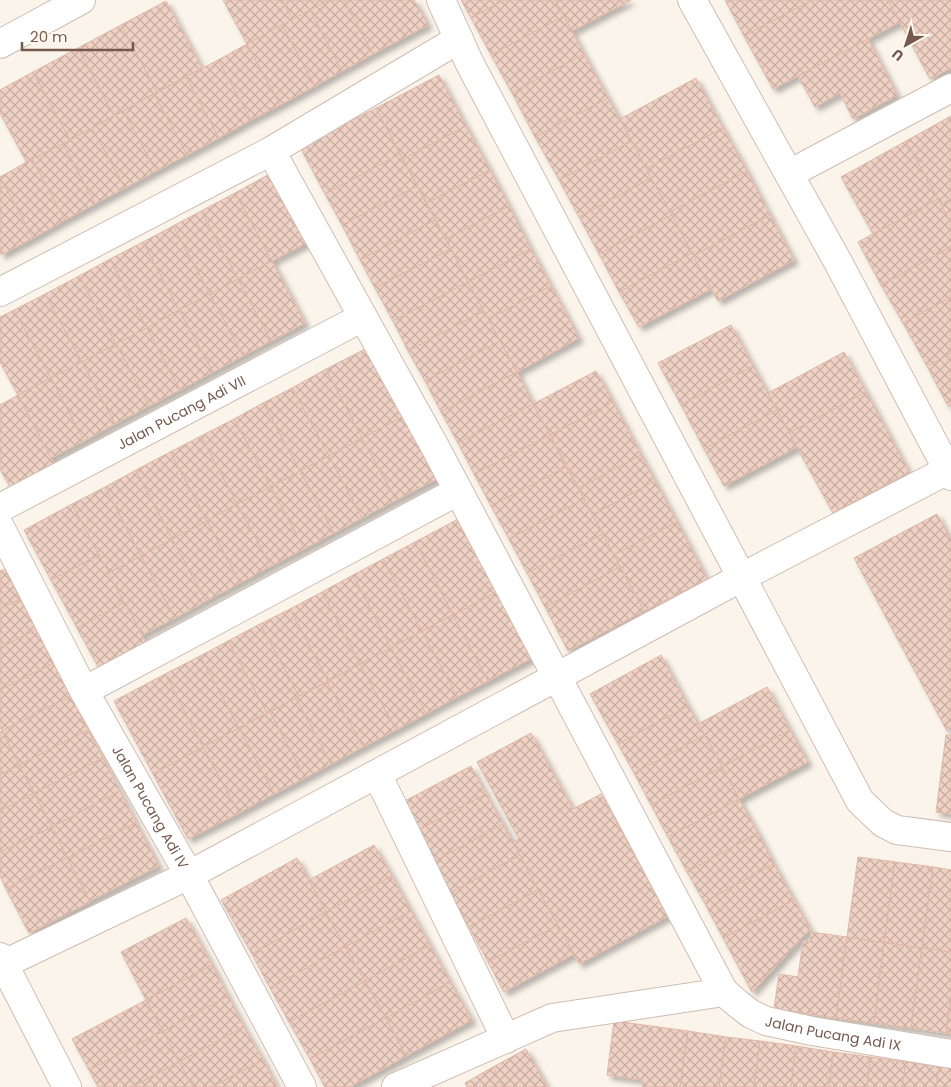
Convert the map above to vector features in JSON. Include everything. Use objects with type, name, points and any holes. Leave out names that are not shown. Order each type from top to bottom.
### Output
[{"type":"street","points":[[0,44],[81,0]]},
{"type":"street","points":[[441,0],[469,62],[860,801],[883,823],[897,830],[951,837]]},
{"type":"street","points":[[67,1087],[2,960],[189,875],[742,577],[949,473],[838,262],[692,0]]},
{"type":"street","points":[[0,292],[271,151],[458,39]]},
{"type":"street","points":[[789,174],[951,88]]},
{"type":"street","points":[[271,151],[458,491],[724,992],[552,1018],[396,1087]]},
{"type":"street","name":"Jalan Pucang Adi VII","points":[[0,508],[363,317]]},
{"type":"street","points":[[84,691],[458,491]]},
{"type":"street","name":"Jalan Pucang Adi IV","points":[[0,527],[84,691],[189,875],[302,1087]]},
{"type":"street","points":[[377,774],[506,1039]]},
{"type":"street","name":"Jalan Pucang Adi IX","points":[[724,992],[738,1004],[766,1021],[812,1031],[951,1054]]},
{"type":"building","points":[[223,0],[282,0],[293,20],[247,44]]},
{"type":"building","points":[[282,0],[329,0],[293,20]]},
{"type":"building","points":[[329,0],[344,0],[373,54],[342,71],[310,10]]},
{"type":"building","points":[[344,0],[414,0],[428,25],[373,54]]},
{"type":"building","points":[[461,0],[504,0],[471,18]]},
{"type":"building","points":[[504,0],[555,0],[564,16],[491,55],[471,18]]},
{"type":"building","points":[[555,0],[631,0],[572,31]]},
{"type":"building","points":[[725,0],[812,0],[744,36]]},
{"type":"building","points":[[812,0],[888,0],[900,22],[773,89],[744,36]]},
{"type":"building","points":[[888,0],[951,0],[951,68],[930,79]]},
{"type":"building","points":[[166,1],[202,68],[157,92],[121,25]]},
{"type":"building","points":[[310,10],[342,71],[315,86],[282,25]]},
{"type":"building","points":[[564,16],[584,54],[512,93],[491,55]]},
{"type":"building","points":[[121,25],[157,92],[114,116],[78,48]]},
{"type":"building","points":[[282,25],[315,86],[280,105],[247,44]]},
{"type":"building","points":[[868,39],[897,95],[853,119],[840,93],[815,107],[798,76]]},
{"type":"building","points":[[247,44],[280,105],[251,120],[218,60]]},
{"type":"building","points":[[78,48],[114,116],[70,140],[33,72]]},
{"type":"building","points":[[584,54],[608,98],[535,137],[512,93]]},
{"type":"building","points":[[218,60],[251,120],[219,138],[186,77]]},
{"type":"building","points":[[33,72],[70,140],[27,163],[0,113],[0,90]]},
{"type":"building","points":[[439,75],[466,126],[403,159],[376,108]]},
{"type":"building","points":[[186,77],[219,138],[187,155],[154,94]]},
{"type":"building","points":[[696,78],[723,128],[646,169],[620,119]]},
{"type":"building","points":[[154,94],[187,155],[156,171],[123,111]]},
{"type":"building","points":[[608,98],[632,141],[559,180],[535,137]]},
{"type":"building","points":[[376,108],[400,154],[325,194],[300,147]]},
{"type":"building","points":[[123,111],[156,171],[125,188],[92,128]]},
{"type":"building","points":[[951,116],[951,199],[941,205],[906,141]]},
{"type":"building","points":[[466,126],[490,170],[427,203],[403,159]]},
{"type":"building","points":[[92,128],[125,188],[95,204],[63,144]]},
{"type":"building","points":[[723,128],[747,171],[670,212],[646,169]]},
{"type":"building","points":[[632,141],[651,178],[579,217],[559,180]]},
{"type":"building","points":[[906,141],[938,199],[873,234],[841,177]]},
{"type":"building","points":[[63,144],[95,204],[65,220],[32,159]]},
{"type":"building","points":[[400,154],[417,186],[342,225],[325,194]]},
{"type":"building","points":[[32,159],[65,220],[33,238],[0,177]]},
{"type":"building","points":[[490,170],[509,206],[446,239],[427,203]]},
{"type":"building","points":[[275,171],[312,240],[272,261],[235,193]]},
{"type":"building","points":[[747,171],[770,215],[693,256],[670,212]]},
{"type":"building","points":[[0,177],[33,238],[1,255],[0,253]]},
{"type":"building","points":[[651,178],[672,215],[599,254],[579,217]]},
{"type":"building","points":[[417,186],[435,220],[360,260],[342,225]]},
{"type":"building","points":[[235,193],[272,261],[238,279],[201,211]]},
{"type":"building","points":[[938,199],[951,223],[951,247],[881,285],[858,242]]},
{"type":"building","points":[[951,199],[951,223],[941,205]]},
{"type":"building","points":[[509,206],[531,249],[468,282],[446,239]]},
{"type":"building","points":[[201,211],[238,279],[210,294],[173,226]]},
{"type":"building","points":[[672,215],[692,253],[619,292],[599,254]]},
{"type":"building","points":[[770,215],[794,260],[718,301],[693,256]]},
{"type":"building","points":[[435,220],[451,249],[375,288],[360,260]]},
{"type":"building","points":[[173,226],[210,294],[179,310],[143,242]]},
{"type":"building","points":[[143,242],[179,310],[147,328],[110,259]]},
{"type":"building","points":[[951,247],[951,297],[903,323],[881,285]]},
{"type":"building","points":[[451,249],[468,282],[393,321],[375,288]]},
{"type":"building","points":[[531,249],[551,286],[488,319],[468,282]]},
{"type":"building","points":[[692,253],[711,289],[639,327],[619,292]]},
{"type":"building","points":[[110,259],[147,328],[116,344],[79,276]]},
{"type":"building","points":[[272,261],[305,323],[271,341],[238,279]]},
{"type":"building","points":[[79,276],[116,344],[82,362],[45,294]]},
{"type":"building","points":[[238,279],[271,341],[243,356],[210,294]]},
{"type":"building","points":[[468,282],[484,311],[408,351],[393,321]]},
{"type":"building","points":[[551,286],[579,338],[517,372],[488,319]]},
{"type":"building","points":[[45,294],[82,362],[51,378],[14,310]]},
{"type":"building","points":[[210,294],[243,356],[213,372],[179,310]]},
{"type":"building","points":[[951,297],[951,353],[927,366],[903,323]]},
{"type":"building","points":[[14,310],[51,378],[18,395],[0,362],[0,317]]},
{"type":"building","points":[[179,310],[213,372],[180,390],[147,328]]},
{"type":"building","points":[[484,311],[500,341],[425,381],[408,351]]},
{"type":"building","points":[[731,325],[753,366],[681,405],[658,363]]},
{"type":"building","points":[[147,328],[180,390],[149,406],[116,344]]},
{"type":"building","points":[[500,341],[517,372],[441,412],[425,381]]},
{"type":"building","points":[[116,344],[149,406],[115,424],[82,362]]},
{"type":"building","points":[[371,346],[408,414],[362,438],[326,369]]},
{"type":"building","points":[[844,352],[866,392],[789,433],[768,393]]},
{"type":"building","points":[[951,353],[951,405],[948,406],[927,366]]},
{"type":"building","points":[[82,362],[115,424],[84,441],[51,378]]},
{"type":"building","points":[[753,366],[777,410],[704,449],[681,405]]},
{"type":"building","points":[[326,369],[362,438],[329,456],[292,388]]},
{"type":"building","points":[[596,371],[613,402],[550,435],[533,404]]},
{"type":"building","points":[[517,372],[533,404],[458,443],[441,412]]},
{"type":"building","points":[[51,378],[84,441],[51,458],[18,395]]},
{"type":"building","points":[[292,388],[329,456],[300,471],[263,403]]},
{"type":"building","points":[[866,392],[909,472],[833,513],[789,433]]},
{"type":"building","points":[[18,395],[58,471],[14,494],[0,469],[0,405]]},
{"type":"building","points":[[613,402],[641,455],[579,488],[550,435]]},
{"type":"building","points":[[263,403],[300,471],[271,487],[234,419]]},
{"type":"building","points":[[533,404],[550,435],[474,474],[458,443]]},
{"type":"building","points":[[777,410],[797,447],[724,486],[704,449]]},
{"type":"building","points":[[408,414],[441,477],[396,500],[362,438]]},
{"type":"building","points":[[234,419],[271,487],[237,504],[201,436]]},
{"type":"building","points":[[550,435],[566,467],[491,506],[474,474]]},
{"type":"building","points":[[201,436],[237,504],[207,521],[170,452]]},
{"type":"building","points":[[362,438],[396,500],[362,518],[329,456]]},
{"type":"building","points":[[170,452],[207,521],[172,539],[136,470]]},
{"type":"building","points":[[641,455],[655,481],[592,515],[579,488]]},
{"type":"building","points":[[329,456],[362,518],[334,533],[300,471]]},
{"type":"building","points":[[566,467],[584,499],[509,539],[491,506]]},
{"type":"building","points":[[136,470],[172,539],[141,556],[105,487]]},
{"type":"building","points":[[300,471],[334,533],[304,549],[271,487]]},
{"type":"building","points":[[655,481],[677,522],[614,555],[592,515]]},
{"type":"building","points":[[105,487],[141,556],[108,573],[72,504]]},
{"type":"building","points":[[271,487],[304,549],[271,566],[237,504]]},
{"type":"building","points":[[584,499],[603,534],[527,573],[509,539]]},
{"type":"building","points":[[72,504],[99,555],[51,580],[24,530]]},
{"type":"building","points":[[237,504],[271,566],[240,583],[207,521]]},
{"type":"building","points":[[937,514],[951,540],[951,726],[947,731],[854,558]]},
{"type":"building","points":[[460,518],[499,591],[453,615],[415,542]]},
{"type":"building","points":[[207,521],[240,583],[206,601],[172,539]]},
{"type":"building","points":[[677,522],[707,579],[644,611],[614,555]]},
{"type":"building","points":[[603,534],[620,567],[545,607],[527,573]]},
{"type":"building","points":[[172,539],[206,601],[175,618],[141,556]]},
{"type":"building","points":[[415,542],[453,615],[422,631],[383,559]]},
{"type":"building","points":[[99,555],[125,602],[77,628],[51,580]]},
{"type":"building","points":[[141,556],[175,618],[142,635],[108,573]]},
{"type":"building","points":[[383,559],[422,631],[391,648],[353,575]]},
{"type":"building","points":[[620,567],[644,611],[568,651],[545,607]]},
{"type":"building","points":[[5,569],[20,599],[0,609],[0,571]]},
{"type":"building","points":[[353,575],[391,648],[360,664],[322,592]]},
{"type":"building","points":[[499,591],[534,657],[488,681],[453,615]]},
{"type":"building","points":[[322,592],[360,664],[328,681],[290,609]]},
{"type":"building","points":[[20,599],[37,629],[0,648],[0,609]]},
{"type":"building","points":[[125,602],[148,647],[101,672],[77,628]]},
{"type":"building","points":[[290,609],[328,681],[299,696],[260,624]]},
{"type":"building","points":[[453,615],[488,681],[457,697],[422,631]]},
{"type":"building","points":[[260,624],[299,696],[267,713],[228,641]]},
{"type":"building","points":[[37,629],[54,663],[0,690],[0,648]]},
{"type":"building","points":[[422,631],[457,697],[426,714],[391,648]]},
{"type":"building","points":[[228,641],[267,713],[239,728],[200,656]]},
{"type":"building","points":[[391,648],[426,714],[396,730],[360,664]]},
{"type":"building","points":[[661,655],[688,706],[618,744],[590,694]]},
{"type":"building","points":[[200,656],[239,728],[203,747],[165,674]]},
{"type":"building","points":[[54,663],[71,696],[2,731],[0,727],[0,690]]},
{"type":"building","points":[[360,664],[396,730],[363,747],[327,682]]},
{"type":"building","points":[[165,674],[203,747],[153,774],[114,701]]},
{"type":"building","points":[[327,682],[363,747],[331,764],[296,698]]},
{"type":"building","points":[[767,687],[790,730],[722,767],[698,724]]},
{"type":"building","points":[[71,696],[88,730],[19,765],[2,731]]},
{"type":"building","points":[[296,698],[331,764],[305,778],[270,712]]},
{"type":"building","points":[[688,706],[705,735],[634,773],[618,744]]},
{"type":"building","points":[[270,712],[305,778],[274,794],[239,728]]},
{"type":"building","points":[[239,728],[274,794],[239,813],[203,747]]},
{"type":"building","points":[[88,730],[103,758],[34,793],[19,765]]},
{"type":"building","points":[[790,730],[808,762],[739,799],[722,767]]},
{"type":"building","points":[[2,731],[19,765],[0,775],[0,732]]},
{"type":"building","points":[[531,733],[573,809],[601,794],[668,916],[579,964],[512,842],[519,839],[477,762]]},
{"type":"building","points":[[705,735],[722,767],[651,805],[634,773]]},
{"type":"building","points":[[946,735],[951,735],[951,814],[936,812]]},
{"type":"building","points":[[203,747],[239,813],[188,839],[153,774]]},
{"type":"building","points":[[103,758],[120,791],[52,827],[34,793]]},
{"type":"building","points":[[19,765],[34,793],[0,811],[0,775]]},
{"type":"building","points":[[471,766],[486,794],[416,831],[401,803]]},
{"type":"building","points":[[722,767],[739,799],[668,837],[651,805]]},
{"type":"building","points":[[120,791],[136,823],[67,858],[52,827]]},
{"type":"building","points":[[34,793],[52,827],[0,852],[0,811]]},
{"type":"building","points":[[486,794],[503,824],[433,862],[416,831]]},
{"type":"building","points":[[739,799],[758,833],[687,872],[668,837]]},
{"type":"building","points":[[136,823],[159,866],[90,901],[67,858]]},
{"type":"building","points":[[503,824],[520,855],[450,893],[433,862]]},
{"type":"building","points":[[52,827],[67,858],[6,889],[0,876],[0,852]]},
{"type":"building","points":[[758,833],[774,864],[704,902],[687,872]]},
{"type":"building","points":[[374,845],[392,876],[326,912],[309,880]]},
{"type":"building","points":[[520,855],[538,890],[469,927],[450,893]]},
{"type":"building","points":[[858,857],[895,862],[884,943],[847,937]]},
{"type":"building","points":[[67,858],[90,902],[29,933],[6,889]]},
{"type":"building","points":[[297,858],[326,912],[252,954],[221,900]]},
{"type":"building","points":[[895,862],[933,867],[922,948],[884,943]]},
{"type":"building","points":[[774,864],[794,900],[723,938],[704,902]]},
{"type":"building","points":[[933,867],[951,870],[951,952],[922,948]]},
{"type":"building","points":[[392,876],[411,911],[345,947],[326,912]]},
{"type":"building","points":[[538,890],[558,925],[488,962],[469,927]]},
{"type":"building","points":[[794,900],[810,929],[752,992],[723,938]]},
{"type":"building","points":[[411,911],[430,945],[365,981],[345,947]]},
{"type":"building","points":[[326,912],[345,947],[270,988],[252,954]]},
{"type":"building","points":[[186,918],[212,965],[146,1000],[121,952]]},
{"type":"building","points":[[558,925],[574,954],[504,992],[488,962]]},
{"type":"building","points":[[811,932],[847,937],[836,1018],[774,1009],[779,974],[798,977],[803,941],[810,942]]},
{"type":"building","points":[[847,937],[884,943],[874,1023],[836,1018]]},
{"type":"building","points":[[884,943],[922,948],[911,1028],[874,1023]]},
{"type":"building","points":[[430,945],[450,982],[386,1018],[365,981]]},
{"type":"building","points":[[345,947],[365,981],[289,1022],[270,988]]},
{"type":"building","points":[[922,948],[951,952],[951,997],[946,1033],[911,1028]]},
{"type":"building","points":[[212,965],[228,996],[163,1031],[146,1000]]},
{"type":"building","points":[[365,981],[386,1018],[310,1059],[289,1022]]},
{"type":"building","points":[[450,982],[472,1020],[406,1056],[386,1018]]},
{"type":"building","points":[[228,996],[244,1027],[179,1062],[163,1031]]},
{"type":"building","points":[[951,997],[951,1034],[946,1033]]},
{"type":"building","points":[[146,1000],[163,1031],[89,1070],[72,1039]]},
{"type":"building","points":[[386,1018],[406,1056],[350,1087],[325,1087],[310,1059]]},
{"type":"building","points":[[614,1021],[688,1031],[680,1087],[642,1087],[643,1080],[607,1075]]},
{"type":"building","points":[[244,1027],[263,1060],[212,1087],[193,1087],[179,1062]]},
{"type":"building","points":[[163,1031],[179,1062],[132,1087],[98,1087],[89,1070]]},
{"type":"building","points":[[688,1031],[726,1037],[719,1087],[680,1087]]},
{"type":"building","points":[[726,1037],[760,1041],[754,1087],[719,1087]]},
{"type":"building","points":[[760,1041],[796,1046],[791,1087],[754,1087]]},
{"type":"building","points":[[796,1046],[833,1052],[829,1087],[791,1087]]},
{"type":"building","points":[[526,1049],[547,1087],[503,1087],[493,1067]]},
{"type":"building","points":[[833,1052],[871,1057],[867,1087],[829,1087]]},
{"type":"building","points":[[871,1057],[906,1062],[902,1087],[867,1087]]},
{"type":"building","points":[[263,1060],[277,1087],[212,1087]]},
{"type":"building","points":[[179,1062],[193,1087],[132,1087]]},
{"type":"building","points":[[906,1062],[939,1067],[936,1087],[902,1087]]},
{"type":"building","points":[[493,1067],[503,1087],[467,1087],[465,1083]]},
{"type":"building","points":[[939,1067],[951,1068],[951,1087],[936,1087]]}]
